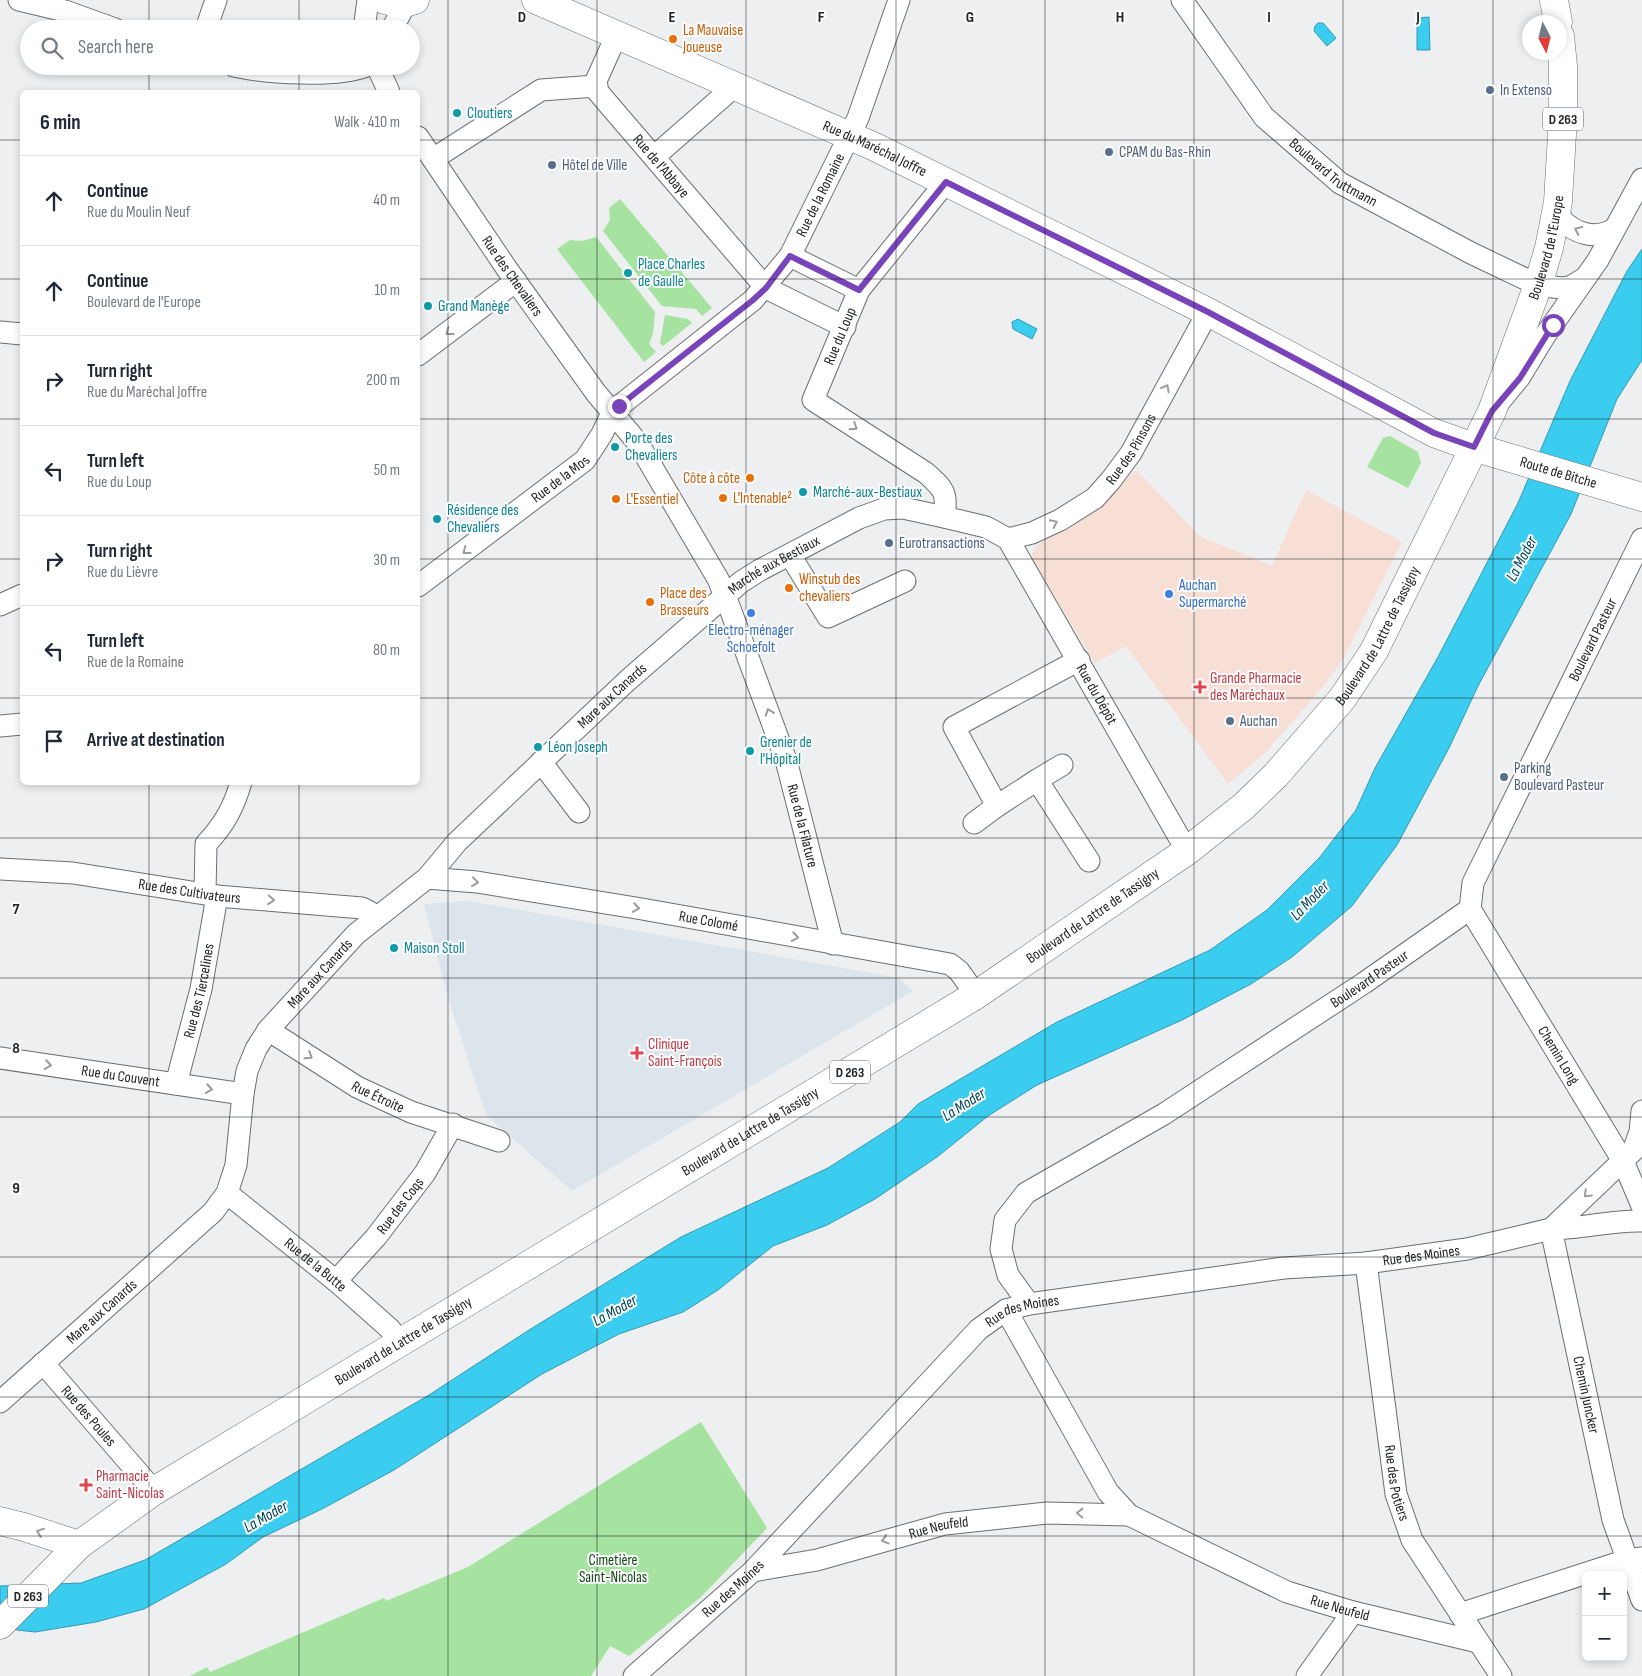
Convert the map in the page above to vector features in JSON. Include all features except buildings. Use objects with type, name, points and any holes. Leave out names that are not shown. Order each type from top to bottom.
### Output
[{"type":"main road","name":"Rue du Maréchal Joffre","points":[[536,0],[736,85],[946,182],[1208,312],[1434,433],[1474,447]]},
{"type":"main road","points":[[1554,0],[1557,15]]},
{"type":"main road","name":"Boulevard de l'Europe","points":[[1474,447],[1492,411],[1538,285],[1549,248],[1558,202],[1563,117],[1562,60]]},
{"type":"main road","name":"Route de Bitche","points":[[1474,447],[1626,492]]},
{"type":"main road","name":"Boulevard de Lattre de Tassigny","points":[[79,1545],[154,1491],[976,995],[1187,850],[1244,806],[1276,775],[1342,699],[1374,651],[1474,447]]},
{"type":"main road","points":[[0,1522],[24,1526],[79,1545]]},
{"type":"main road","name":"D 263","points":[[0,1625],[56,1566],[79,1545]]},
{"type":"street","points":[[19,0],[46,4],[90,20]]},
{"type":"street","points":[[209,20],[216,0]]},
{"type":"street","points":[[365,20],[368,0]]},
{"type":"street","name":"Rue de la Romaine","points":[[613,411],[745,308],[766,288],[790,256],[858,118],[898,0]]},
{"type":"street","name":"Boulevard Truttmann","points":[[1182,0],[1264,117],[1340,183],[1471,253],[1538,285],[1561,288],[1570,287],[1585,278]]},
{"type":"street","points":[[396,20],[402,1]]},
{"type":"street","points":[[433,159],[541,90],[596,86],[617,34]]},
{"type":"street","points":[[382,75],[388,90]]},
{"type":"street","points":[[654,156],[736,85]]},
{"type":"street","name":"Rue de l'Abbaye","points":[[596,86],[598,92],[766,288]]},
{"type":"street","name":"Rue des Chevaliers","points":[[420,140],[596,394],[613,411]]},
{"type":"street","points":[[1492,411],[1520,378],[1544,337],[1598,260],[1642,179]]},
{"type":"street","name":"Rue du Loup","points":[[944,517],[946,496],[935,481],[813,400],[859,290],[946,182]]},
{"type":"street","points":[[1558,202],[1561,219],[1577,230],[1597,235],[1606,234],[1614,229]]},
{"type":"street","points":[[790,256],[859,290]]},
{"type":"street","points":[[420,354],[516,281]]},
{"type":"street","points":[[766,288],[845,327]]},
{"type":"street","name":"Rue des Pinsons","points":[[1008,539],[1026,535],[1060,520],[1095,498],[1111,480],[1131,453],[1208,312]]},
{"type":"street","points":[[0,332],[20,334]]},
{"type":"street","name":"Rue de la Mos","points":[[420,584],[584,460],[602,434],[613,411]]},
{"type":"street","name":"Marché aux Bestiaux","points":[[613,411],[643,451],[725,596],[751,575],[859,518],[880,510],[899,508],[944,517],[986,528],[1008,539]]},
{"type":"street","name":"Rue du Dépôt","points":[[1008,539],[1187,850]]},
{"type":"street","name":"Boulevard Pasteur","points":[[1029,1304],[1008,1275],[1001,1248],[1005,1220],[1026,1193],[1164,1114],[1364,983],[1470,909],[1473,883],[1642,540]]},
{"type":"street","points":[[790,554],[828,618],[905,581]]},
{"type":"street","points":[[0,605],[20,596]]},
{"type":"street","name":"Mare aux Canards","points":[[0,1402],[213,1212],[227,1193],[236,1165],[242,1094],[253,1056],[268,1030],[356,934],[426,878],[457,842],[648,661],[725,596]]},
{"type":"street","name":"Rue de la Filature","points":[[725,596],[786,760],[834,944]]},
{"type":"street","points":[[997,806],[954,727],[1079,660]]},
{"type":"street","points":[[0,726],[20,724]]},
{"type":"street","points":[[541,762],[579,812]]},
{"type":"street","points":[[974,823],[997,806],[1062,765]]},
{"type":"street","points":[[1037,780],[1089,861]]},
{"type":"street","name":"Rue des Tiercelines","points":[[176,1084],[201,989],[211,895],[206,844],[229,815],[240,785]]},
{"type":"street","name":"Rue des Cultivateurs","points":[[0,869],[73,873],[211,895],[362,908],[377,916]]},
{"type":"street","name":"Rue Colomé","points":[[426,878],[477,882],[613,904],[950,964],[959,971],[976,995]]},
{"type":"street","name":"Chemin Long","points":[[1470,909],[1623,1161],[1642,1206]]},
{"type":"street","name":"Rue Étroite","points":[[268,1030],[357,1087],[411,1112],[453,1124],[499,1141]]},
{"type":"street","name":"Rue du Couvent","points":[[0,1058],[242,1094]]},
{"type":"street","name":"Rue des Moines","points":[[1551,1229],[1633,1151],[1640,1132],[1642,1111]]},
{"type":"street","name":"Rue des Coqs","points":[[336,1281],[376,1237],[425,1173],[453,1124]]},
{"type":"street","name":"Rue de la Butte","points":[[227,1193],[336,1281],[390,1329],[399,1342]]},
{"type":"street","name":"Rue des Moines","points":[[634,1676],[753,1571],[979,1329],[1006,1310],[1029,1304],[1284,1268],[1366,1263],[1467,1250],[1551,1229],[1577,1229],[1608,1223],[1642,1221]]},
{"type":"street","name":"Chemin Juncker","points":[[1551,1229],[1613,1520],[1634,1559],[1642,1600]]},
{"type":"street","name":"Rue des Potiers","points":[[1366,1263],[1396,1494],[1412,1540],[1501,1676]]},
{"type":"street","name":"Rue Neufeld","points":[[1006,1310],[1108,1492],[1129,1515],[1269,1585],[1353,1612],[1478,1642]]},
{"type":"street","name":"Rue des Poules","points":[[43,1363],[154,1491]]},
{"type":"street","name":"Rue Neufeld","points":[[753,1571],[817,1560],[945,1524],[1047,1513],[1129,1515]]},
{"type":"street","points":[[1460,1614],[1634,1559]]},
{"type":"street","points":[[1307,1676],[1353,1612]]},
{"type":"shaded area","points":[[1133,471],[1137,471],[1200,536],[1272,566],[1306,490],[1402,542],[1344,658],[1322,688],[1265,753],[1228,784],[1126,646],[1095,663],[1033,561],[1032,554],[1038,545],[1084,517],[1118,489]]},
{"type":"shaded area","name":"Clinique Saint-François","points":[[469,901],[899,978],[913,991],[572,1191],[486,1115],[446,991],[424,904]]},
{"type":"green space","points":[[620,199],[712,308],[702,316],[696,309],[662,306],[603,231],[610,220],[609,208]]},
{"type":"green space","points":[[596,237],[655,312],[653,333],[649,344],[656,352],[644,362],[557,249],[570,240],[582,241]]},
{"type":"green space","points":[[665,315],[688,319],[692,323],[663,346],[660,343]]},
{"type":"green space","points":[[1390,436],[1418,452],[1421,463],[1408,488],[1367,467],[1383,438]]},
{"type":"green space","name":"Cimetière Saint-Nicolas","points":[[701,1422],[767,1528],[702,1596],[629,1656],[610,1646],[591,1676],[190,1676],[207,1667],[210,1672],[384,1598],[386,1601],[468,1567]]},
{"type":"water","points":[[1429,17],[1430,50],[1417,50],[1417,18]]},
{"type":"water","points":[[1318,23],[1323,23],[1336,38],[1327,46],[1314,31]]},
{"type":"water","name":"La Moder","points":[[1642,249],[1642,360],[1617,399],[1571,514],[1478,686],[1449,748],[1397,845],[1352,906],[1292,957],[1251,984],[1182,1020],[1037,1085],[988,1116],[937,1157],[875,1199],[827,1225],[773,1246],[718,1290],[683,1312],[619,1334],[542,1374],[394,1470],[322,1509],[263,1537],[226,1564],[144,1609],[96,1622],[35,1632],[0,1628],[0,1586],[81,1583],[145,1560],[429,1395],[529,1330],[681,1237],[828,1168],[900,1122],[918,1104],[1057,1022],[1210,950],[1267,910],[1320,857],[1356,810],[1375,768],[1438,657],[1518,503],[1570,381],[1627,271]]},
{"type":"water","points":[[1018,319],[1037,329],[1032,339],[1013,329],[1012,322]]},
{"type":"place","name":"La Mauvaise Joueuse","points":[[673,39]]},
{"type":"place","name":"In Extenso","points":[[1490,90]]},
{"type":"place","name":"Cloutiers","points":[[457,113]]},
{"type":"place","name":"CPAM du Bas-Rhin","points":[[1109,152]]},
{"type":"place","name":"Hôtel de Ville","points":[[552,165]]},
{"type":"place","name":"Place Charles de Gaulle","points":[[628,273]]},
{"type":"place","name":"Grand Manège","points":[[428,306]]},
{"type":"place","name":"Porte des Chevaliers","points":[[615,447]]},
{"type":"place","name":"Côte à côte","points":[[750,478]]},
{"type":"place","name":"Marché-aux-Bestiaux","points":[[803,492]]},
{"type":"place","name":"L'Intenable²","points":[[723,498]]},
{"type":"place","name":"L'Essentiel","points":[[616,499]]},
{"type":"place","name":"Résidence des Chevaliers","points":[[437,519]]},
{"type":"place","name":"Eurotransactions","points":[[889,543]]},
{"type":"place","name":"Winstub des chevaliers","points":[[789,588]]},
{"type":"place","name":"Auchan Supermarché","points":[[1169,594]]},
{"type":"place","name":"Place des Brasseurs","points":[[650,602]]},
{"type":"place","name":"Electro-ménager Schoefolt","points":[[751,613]]},
{"type":"place","name":"Grande Pharmacie des Maréchaux","points":[[1200,687]]},
{"type":"place","name":"Auchan","points":[[1230,721]]},
{"type":"place","name":"Léon Joseph","points":[[538,747]]},
{"type":"place","name":"Grenier de l'Hôpital","points":[[750,751]]},
{"type":"place","name":"Parking Boulevard Pasteur","points":[[1504,777]]},
{"type":"place","name":"Maison Stoll","points":[[394,948]]},
{"type":"place","name":"Clinique Saint-François","points":[[637,1053]]},
{"type":"place","name":"Pharmacie Saint-Nicolas","points":[[86,1485]]},
{"type":"route","points":[[619,406],[761,294],[790,256],[859,290],[946,182],[1208,312],[1434,433],[1474,447],[1492,411],[1520,378],[1553,325]]}]
